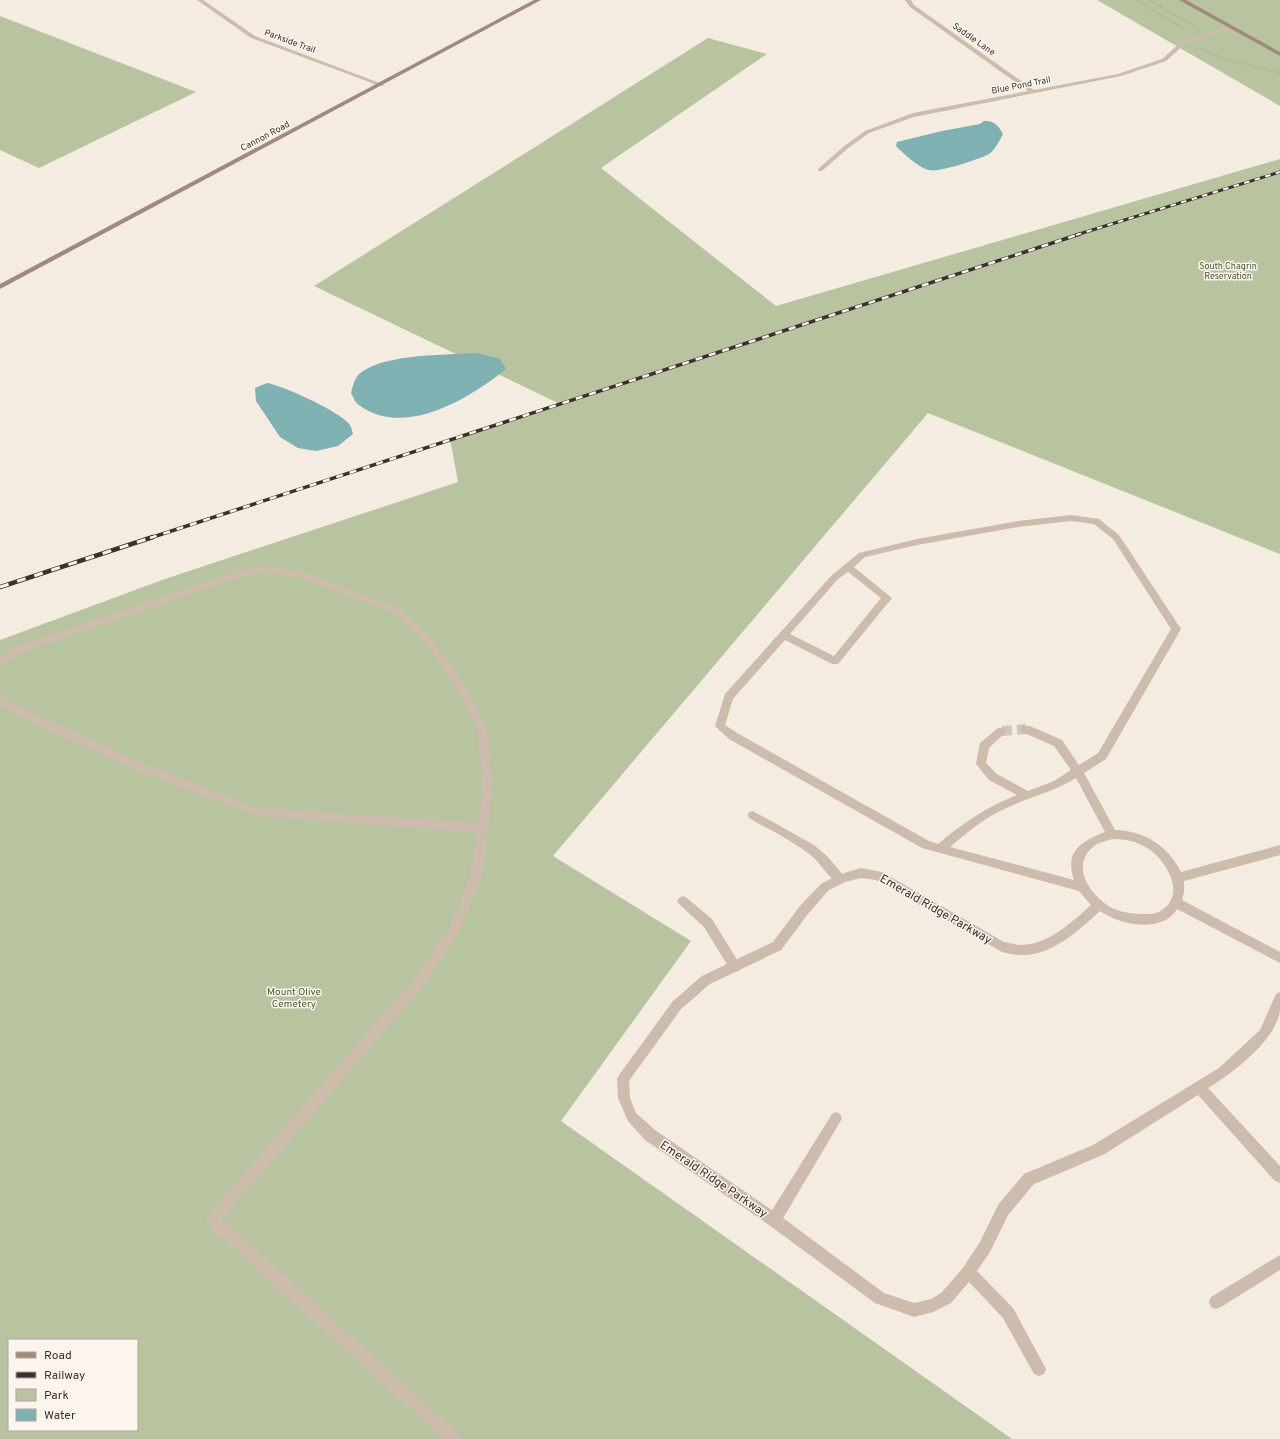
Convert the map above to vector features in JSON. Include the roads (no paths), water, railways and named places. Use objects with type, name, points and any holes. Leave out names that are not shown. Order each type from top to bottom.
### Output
[{"type":"main road","name":"Cannon Road","points":[[0,287],[382,85],[538,0]]},
{"type":"main road","points":[[1182,0],[1280,54]]},
{"type":"street","name":"Parkside Trail","points":[[200,0],[253,38],[382,85]]},
{"type":"street","name":"Saddle Lane","points":[[908,0],[912,6],[1033,92]]},
{"type":"street","name":"Blue Pond Trail","points":[[820,170],[867,132],[913,115],[1119,75],[1164,60],[1183,43],[1192,38],[1230,27]]},
{"type":"street","points":[[939,849],[963,829],[996,808],[1058,784],[1102,756],[1176,630],[1116,537],[1096,521],[1071,518],[1018,524],[917,542],[862,556],[835,577],[728,697],[720,726],[734,736],[926,845],[939,849],[1082,887]]},
{"type":"street","points":[[784,635],[835,661],[887,598],[848,567]]},
{"type":"street","points":[[0,662],[18,650],[239,574],[264,568],[303,575],[398,611],[426,638],[459,683],[482,729],[488,786],[476,877],[453,932],[420,981],[213,1220],[454,1439]]},
{"type":"street","points":[[0,699],[18,711],[148,770],[257,812],[482,828]]},
{"type":"street","points":[[1026,729],[1058,743],[1078,772],[1112,834]]},
{"type":"street","points":[[1002,731],[984,746],[982,764],[992,777],[1027,796]]},
{"type":"street","points":[[753,815],[810,848],[824,860],[840,879]]},
{"type":"street","points":[[1126,834],[1140,838],[1153,845],[1173,866],[1178,878],[1180,891],[1176,903],[1168,912],[1157,918],[1143,921],[1127,919],[1112,914],[1098,906],[1082,887],[1077,874],[1076,862],[1080,851],[1087,842],[1098,836],[1126,834]]},
{"type":"street","points":[[1178,878],[1280,850]]},
{"type":"street","name":"Emerald Ridge Parkway","points":[[1098,906],[1076,926],[1052,941],[1022,950],[1002,947],[878,875],[861,873],[840,879],[825,887],[804,910],[777,946],[706,980],[677,1005],[623,1079],[624,1098],[632,1117],[650,1135],[774,1220],[880,1298],[914,1310],[933,1305],[946,1298],[968,1272],[985,1248],[1003,1210],[1029,1179],[1098,1150],[1223,1072],[1264,1034],[1276,1017],[1280,998]]},
{"type":"street","points":[[683,901],[708,923],[735,967]]},
{"type":"street","points":[[1176,903],[1280,958]]},
{"type":"street","points":[[1199,1087],[1280,1176]]},
{"type":"street","points":[[774,1220],[836,1118]]},
{"type":"street","points":[[1216,1302],[1280,1262]]},
{"type":"street","points":[[968,1272],[1008,1313],[1039,1369]]},
{"type":"water","points":[[984,121],[991,121],[1000,128],[1003,134],[999,142],[994,150],[989,154],[959,165],[934,170],[925,169],[896,146],[897,142],[942,131],[980,124]]},
{"type":"water","points":[[478,353],[500,359],[506,369],[474,392],[436,411],[416,416],[396,418],[377,414],[358,404],[351,393],[356,378],[365,370],[379,364],[395,360],[431,355]]},
{"type":"water","points":[[267,383],[298,394],[336,413],[350,425],[353,434],[338,446],[316,451],[298,448],[280,437],[256,401],[255,388]]},
{"type":"tunnel","points":[[1002,731],[1026,729]]},
{"type":"railway","points":[[1076,235],[1280,172]]},
{"type":"railway","points":[[150,538],[1080,234]]},
{"type":"railway","points":[[0,587],[153,537]]},
{"type":"park label","name":"South Chagrin Reservation","points":[[1228,272]]},
{"type":"park label","name":"Mount Olive Cemetery","points":[[294,996]]}]
